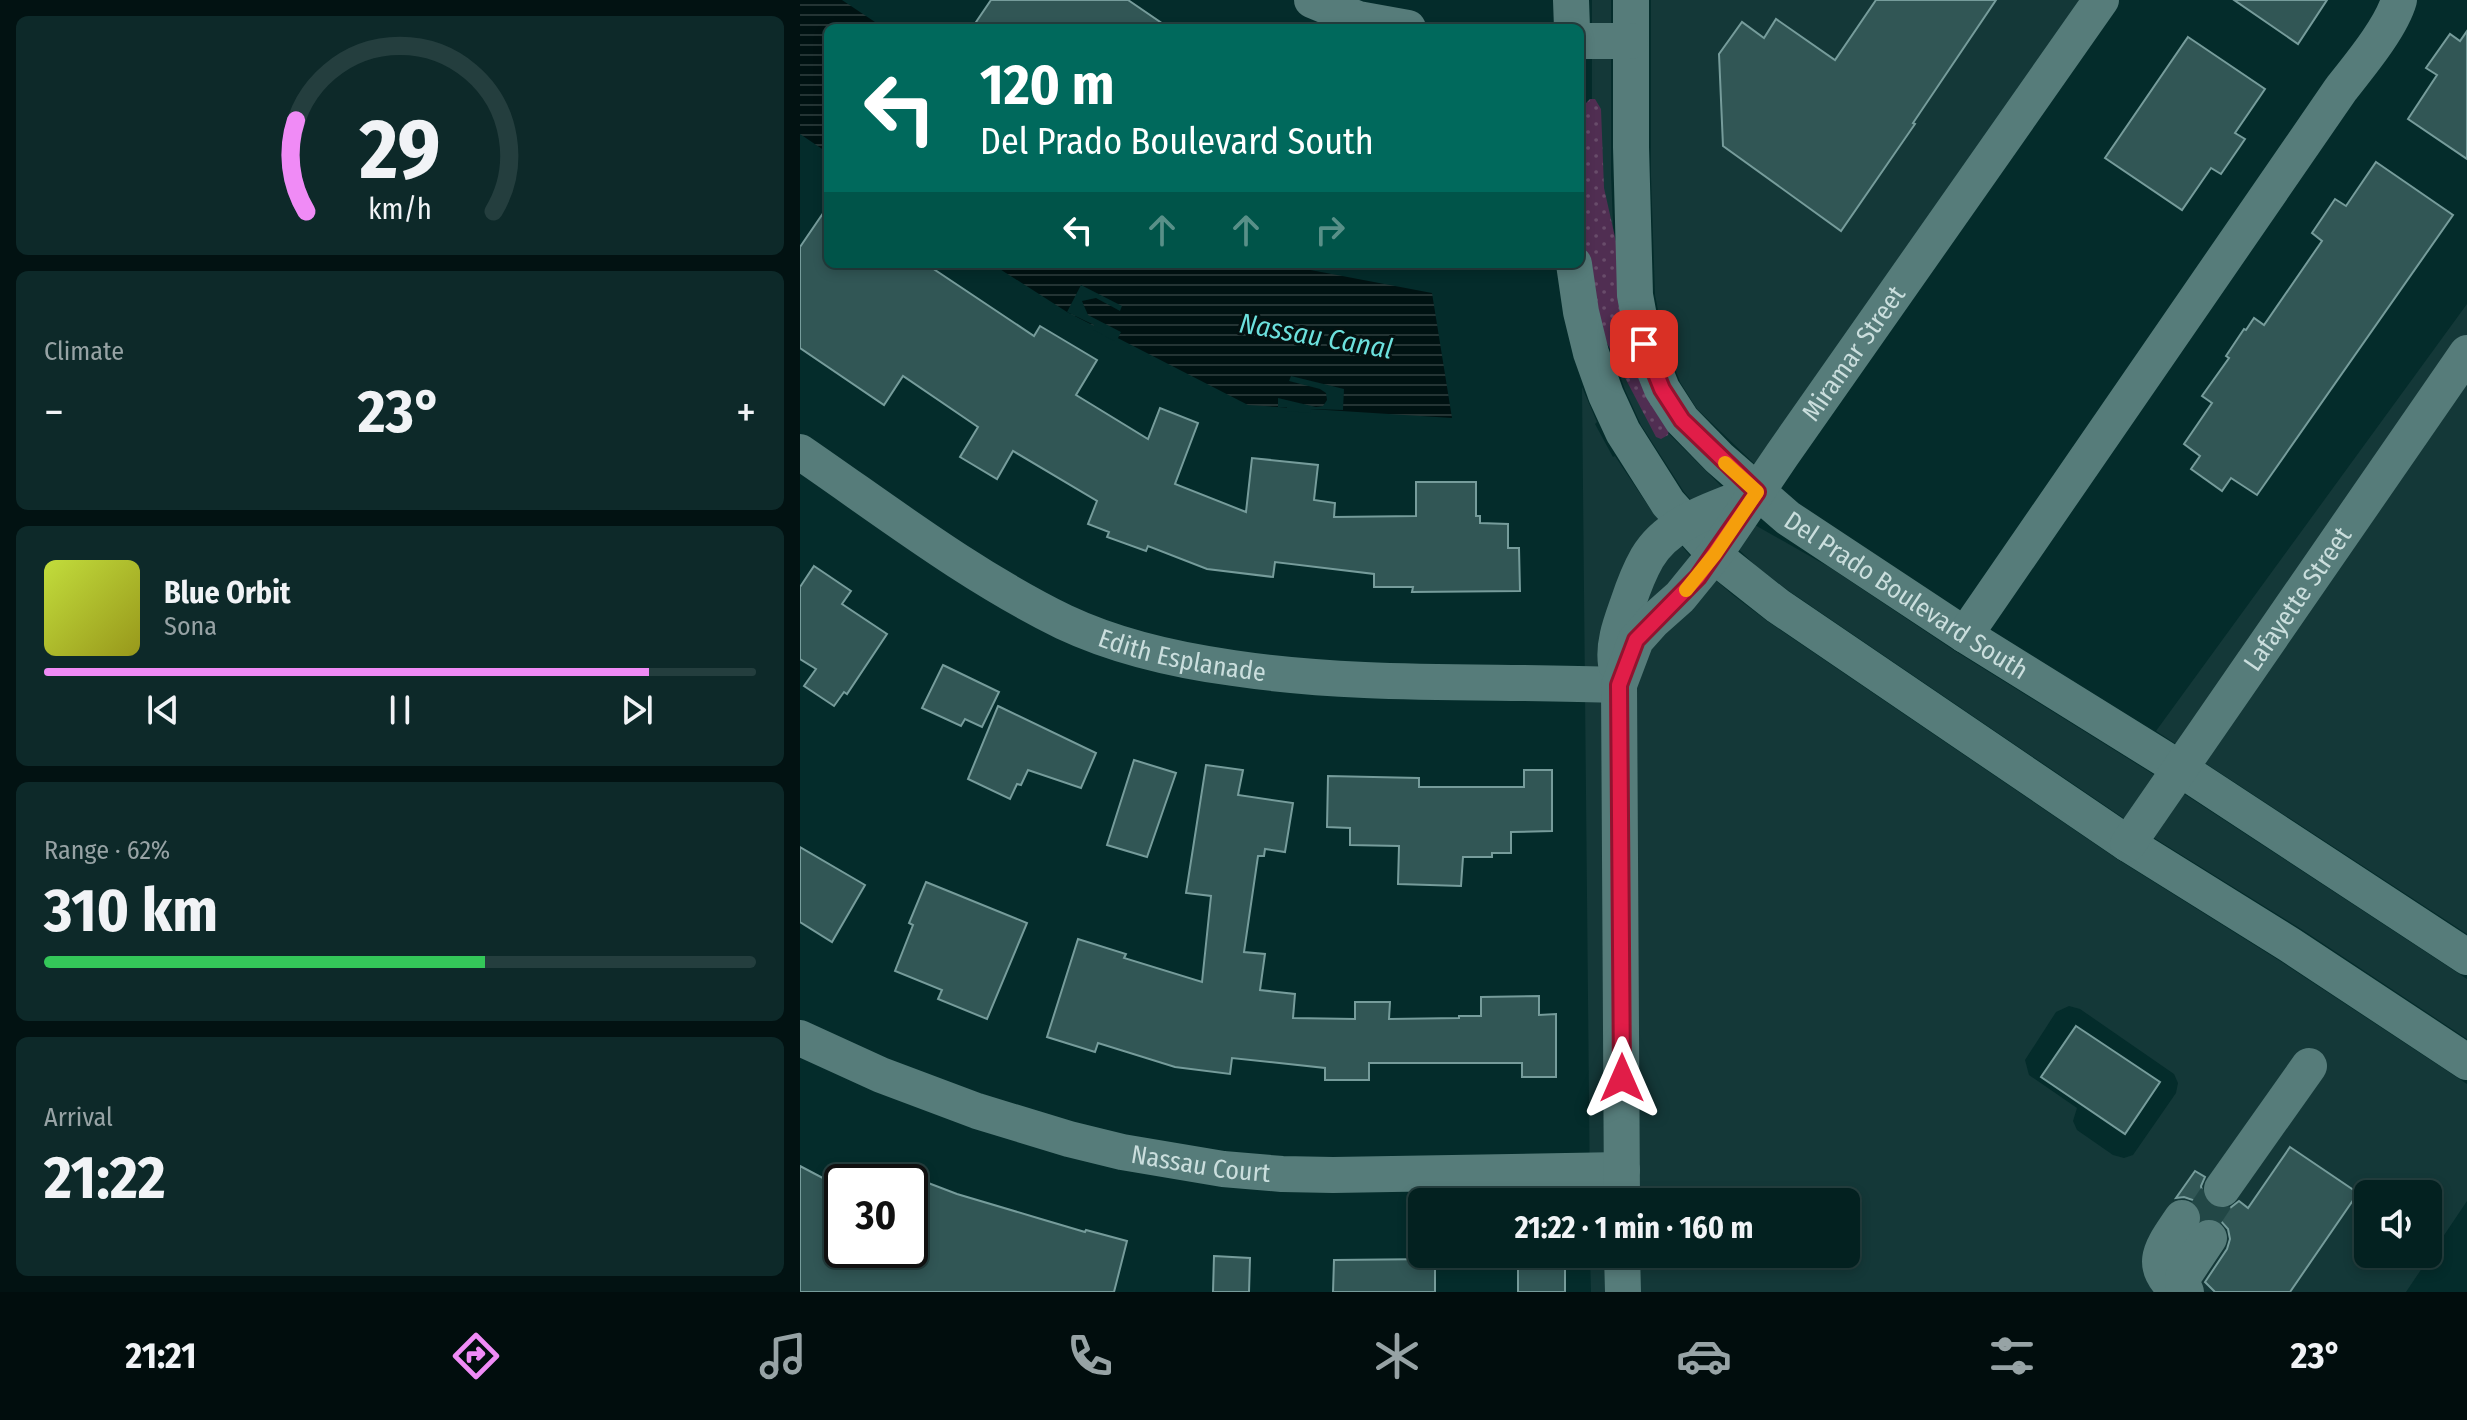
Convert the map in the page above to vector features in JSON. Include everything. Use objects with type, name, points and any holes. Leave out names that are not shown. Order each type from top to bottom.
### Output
[{"type":"street","points":[[1312,0],[1358,19],[1386,24]]},
{"type":"street","points":[[1571,0],[1572,24]]},
{"type":"street","name":"Del Prado Boulevard South","points":[[1631,0],[1635,295],[1644,344],[1662,389],[1682,420],[1788,518],[2467,957]]},
{"type":"street","name":"Miramar Street","points":[[1619,685],[1636,640],[1680,597],[1715,554],[2101,0]]},
{"type":"street","points":[[1965,635],[2370,51],[2399,0]]},
{"type":"street","points":[[1584,41],[1630,41]]},
{"type":"street","points":[[1575,268],[1591,353],[1623,432],[1684,522],[1744,580],[2128,844],[2290,945],[2467,1062]]},
{"type":"street","name":"Lafayette Street","points":[[2128,844],[2467,353]]},
{"type":"street","name":"Edith Esplanade","points":[[800,452],[1007,591],[1066,623],[1140,650],[1272,674],[1366,681],[1619,685]]},
{"type":"street","points":[[1622,1186],[1619,685],[1614,653],[1620,625],[1648,555],[1684,522],[1757,492]]},
{"type":"street","name":"Nassau Court","points":[[800,1038],[977,1111],[1122,1152],[1223,1169],[1622,1186]]},
{"type":"street","points":[[2222,1189],[2259,1109],[2302,1075]]},
{"type":"street","points":[[2180,1292],[2162,1275],[2159,1259],[2165,1242],[2196,1228],[2183,1277],[2186,1292]]},
{"type":"street","points":[[1622,1268],[1623,1292]]},
{"type":"shaded area","points":[[1592,0],[1611,0],[1611,174],[1616,297],[1668,433],[1728,493],[1739,516],[1829,567],[2467,979],[2467,1039],[2301,929],[2138,828],[1789,591],[1756,566],[1684,492],[1641,425],[1611,350],[1592,206]]},
{"type":"shaded area","points":[[1651,0],[2081,0],[1766,475],[1697,409],[1680,382],[1664,340],[1655,295]]},
{"type":"shaded area","points":[[1595,99],[1601,109],[1604,188],[1617,246],[1669,430],[1668,435],[1661,439],[1656,437],[1599,328],[1584,251],[1584,105]]},
{"type":"shaded area","points":[[2467,304],[2467,934],[2156,731]]},
{"type":"shaded area","points":[[1582,387],[1597,422],[1595,424],[1613,457],[1653,513],[1699,566],[1733,595],[2117,859],[2467,1084],[2467,1201],[2442,1238],[2442,1180],[2354,1180],[2354,1268],[2422,1268],[2406,1292],[1591,1292],[1590,1268],[1860,1268],[1860,1188],[1590,1188]],"holes":[[[2069,1006],[2080,1009],[2174,1074],[2178,1083],[2176,1093],[2133,1155],[2124,1158],[2113,1155],[2077,1130],[2073,1121],[2077,1108],[2029,1075],[2025,1060],[2056,1012]]]},
{"type":"water","points":[[800,0],[842,0],[878,24],[824,24],[824,150],[800,134]]},
{"type":"water","name":"Nassau Canal","points":[[998,268],[1300,268],[1432,293],[1452,418],[1248,405],[1067,312]]},
{"type":"pier","points":[[1081,285],[1122,306],[1120,311],[1096,298],[1082,301],[1088,315],[1121,332],[1116,342],[1092,329],[1094,325],[1067,312]]},
{"type":"pier","points":[[1291,376],[1344,389],[1343,410],[1311,409],[1310,413],[1278,407],[1278,398],[1316,407],[1323,406],[1327,400],[1326,393],[1320,389],[1289,381]]},
{"type":"building","points":[[991,0],[1128,0],[1163,24],[975,24]]},
{"type":"building","points":[[1876,0],[1996,0],[1841,231],[1723,146],[1719,54],[1742,22],[1764,38],[1776,19],[1835,60]]},
{"type":"building","points":[[2234,0],[2327,0],[2298,44]]},
{"type":"building","points":[[2467,31],[2467,159],[2408,119],[2437,75],[2426,68],[2450,34],[2460,41]]},
{"type":"building","points":[[2188,37],[2265,89],[2235,133],[2245,139],[2221,174],[2211,168],[2182,210],[2105,158]]},
{"type":"building","points":[[2376,162],[2453,215],[2257,495],[2231,478],[2222,491],[2191,469],[2200,456],[2184,444],[2212,403],[2202,396],[2229,358],[2226,356],[2244,329],[2254,318],[2264,325],[2322,241],[2312,233],[2335,199],[2346,206]]},
{"type":"building","points":[[824,212],[824,268],[932,268],[1034,336],[1040,326],[1097,360],[1076,395],[1148,439],[1160,408],[1198,423],[1175,484],[1246,512],[1252,458],[1318,465],[1314,500],[1335,503],[1334,517],[1416,516],[1416,482],[1476,482],[1476,516],[1480,516],[1480,523],[1508,524],[1508,548],[1519,548],[1520,591],[1412,592],[1413,587],[1374,587],[1374,574],[1275,562],[1273,577],[1207,569],[1148,546],[1146,551],[1107,537],[1109,532],[1088,524],[1097,501],[1013,451],[997,479],[960,457],[978,427],[903,376],[884,405],[800,348],[800,247]]},
{"type":"building","points":[[814,566],[851,591],[842,604],[887,634],[847,694],[844,692],[834,706],[804,686],[816,669],[800,659],[800,587]]},
{"type":"building","points":[[943,665],[999,692],[982,727],[965,719],[961,726],[922,708]]},
{"type":"building","points":[[998,706],[1096,753],[1081,788],[1028,770],[1010,799],[968,779]]},
{"type":"building","points":[[1134,760],[1176,773],[1147,857],[1107,845]]},
{"type":"building","points":[[1206,765],[1243,770],[1238,795],[1293,803],[1285,852],[1265,849],[1264,856],[1258,856],[1244,952],[1265,954],[1260,990],[1295,994],[1293,1018],[1355,1019],[1355,1002],[1390,1002],[1389,1019],[1459,1018],[1481,1016],[1481,997],[1539,996],[1539,1015],[1556,1014],[1556,1077],[1522,1077],[1522,1063],[1369,1063],[1369,1080],[1325,1080],[1325,1068],[1232,1058],[1230,1074],[1175,1067],[1098,1043],[1095,1052],[1047,1037],[1078,939],[1126,954],[1124,958],[1202,982],[1211,896],[1186,893]]},
{"type":"building","points":[[1524,770],[1552,770],[1552,831],[1511,832],[1511,853],[1492,853],[1492,857],[1463,857],[1461,886],[1398,884],[1399,846],[1350,845],[1350,828],[1327,827],[1328,776],[1419,778],[1419,787],[1524,787]]},
{"type":"building","points":[[800,847],[865,885],[832,942],[800,922]]},
{"type":"building","points":[[926,882],[1027,923],[987,1019],[938,999],[942,990],[895,971],[913,925],[909,923]]},
{"type":"building","points":[[2076,1026],[2160,1082],[2125,1134],[2041,1077]]},
{"type":"building","points":[[2290,1147],[2354,1190],[2354,1199],[2290,1292],[2215,1292],[2205,1282],[2227,1249],[2230,1239],[2228,1229],[2220,1220],[2203,1218],[2193,1200],[2176,1198],[2195,1171],[2205,1177],[2201,1186],[2203,1197],[2211,1206],[2219,1210],[2230,1208],[2239,1201],[2248,1208]]},
{"type":"building","points":[[800,1166],[824,1179],[824,1268],[928,1268],[928,1183],[1085,1232],[1127,1241],[1114,1292],[800,1292]]},
{"type":"building","points":[[1214,1256],[1250,1258],[1249,1292],[1213,1292]]},
{"type":"building","points":[[1408,1259],[1408,1268],[1435,1268],[1435,1292],[1333,1292],[1334,1260]]},
{"type":"building","points":[[1518,1268],[1565,1268],[1565,1292],[1518,1292]]},
{"type":"tunnel","points":[[2196,1228],[2222,1189]]},
{"type":"slow traffic","points":[[1686,590],[1757,492],[1725,463]]},
{"type":"route","points":[[1622,1078],[1619,685],[1636,640],[1698,577],[1757,492],[1682,420],[1662,389],[1644,344]]}]
